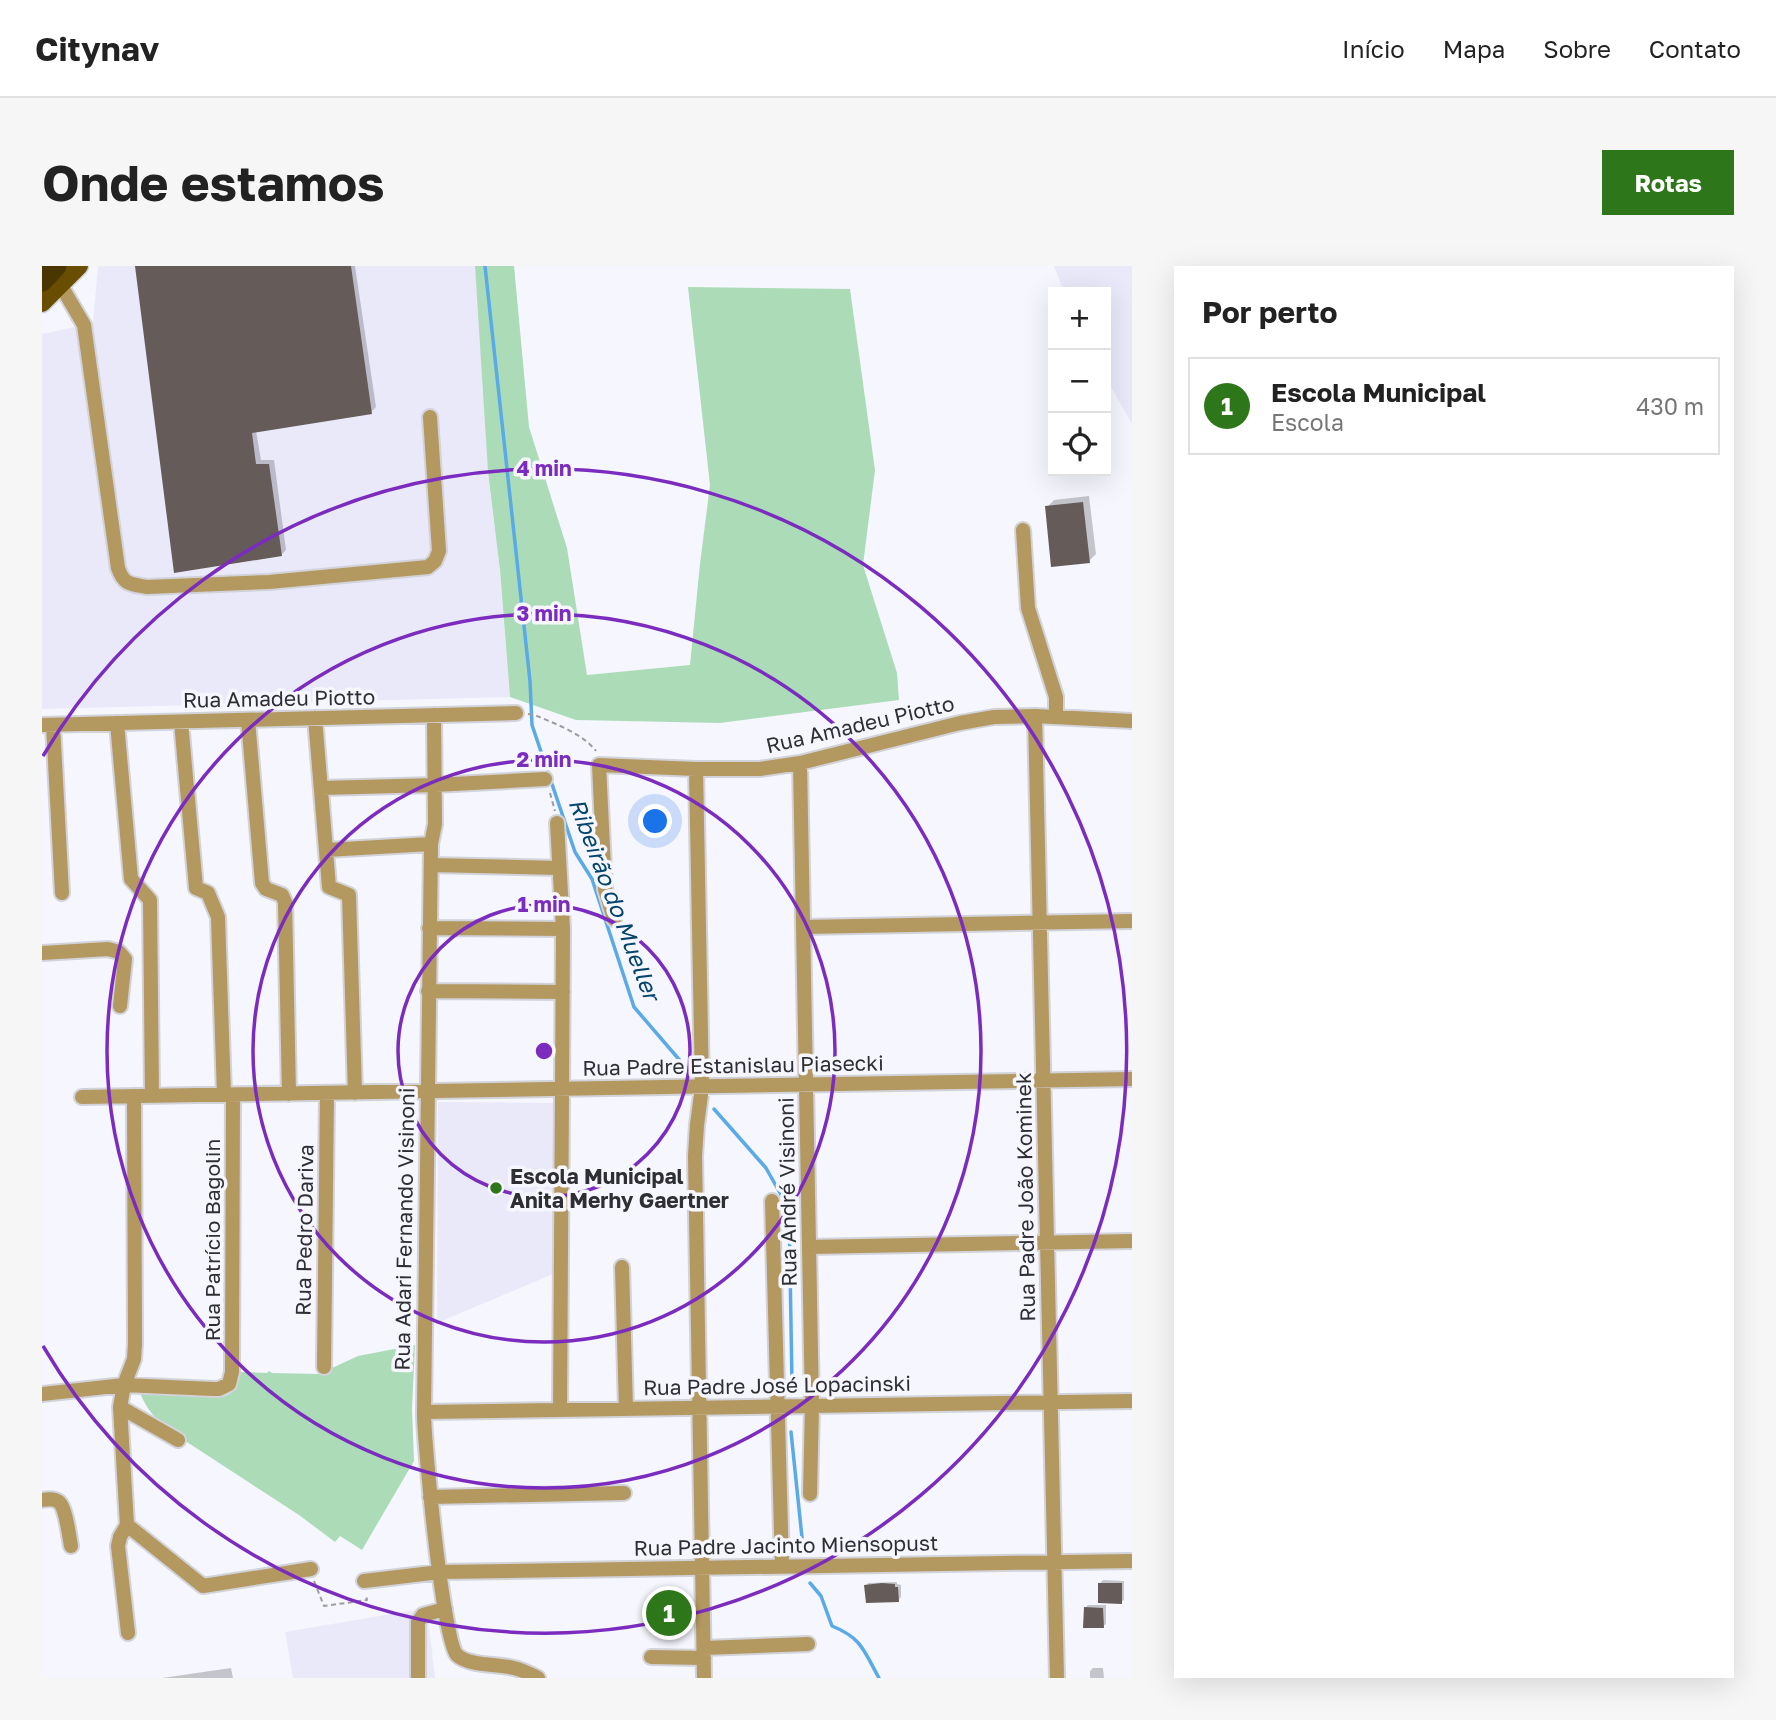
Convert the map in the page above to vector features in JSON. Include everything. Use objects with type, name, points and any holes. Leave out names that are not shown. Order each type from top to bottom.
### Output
[{"type":"main road","points":[[42,303],[52,277],[79,266]]},
{"type":"street","points":[[52,277],[84,325],[118,568],[121,577],[128,584],[147,587],[268,582],[428,567],[436,561],[439,551],[430,417]]},
{"type":"street","points":[[1023,530],[1028,608],[1056,697],[1056,717]]},
{"type":"street","name":"Rua Amadeu Piotto","points":[[48,725],[516,713]]},
{"type":"street","name":"Rua Adari Fernando Visinoni","points":[[434,715],[435,824],[430,865],[426,1091],[425,1451],[451,1644],[457,1655],[463,1659],[511,1667],[538,1678]]},
{"type":"street","name":"Rua Amadeu Piotto","points":[[599,765],[760,769],[800,763],[994,717],[1035,716],[1132,721]]},
{"type":"street","name":"Rua Padre João Kominek","points":[[1035,716],[1057,1678]]},
{"type":"street","points":[[315,718],[329,887],[349,895],[355,1093]]},
{"type":"street","points":[[248,720],[262,883],[266,889],[282,895],[285,902],[289,1094]]},
{"type":"street","name":"Rua Patrício Bagolin","points":[[124,1385],[219,1389],[229,1384],[232,1373],[229,1095],[218,917],[208,893],[196,888],[181,722]]},
{"type":"street","points":[[117,723],[131,879],[150,900],[152,1096]]},
{"type":"street","points":[[48,725],[62,893]]},
{"type":"street","name":"Rua André Visinoni","points":[[800,763],[813,1406],[810,1494]]},
{"type":"street","points":[[599,765],[605,889],[614,919]]},
{"type":"street","points":[[696,769],[702,1087],[695,1156],[704,1678]]},
{"type":"street","points":[[321,788],[545,779]]},
{"type":"street","points":[[557,823],[563,929],[560,1410]]},
{"type":"street","points":[[326,850],[431,844]]},
{"type":"street","points":[[430,865],[559,868]]},
{"type":"street","points":[[803,928],[1132,921]]},
{"type":"street","points":[[429,928],[563,929]]},
{"type":"street","points":[[42,953],[108,949],[119,953],[125,959],[120,1006]]},
{"type":"street","points":[[428,991],[563,992]]},
{"type":"street","name":"Rua Padre Estanislau Piasecki","points":[[82,1097],[1132,1079]]},
{"type":"street","name":"Rua Pedro Dariva","points":[[324,1367],[327,1093]]},
{"type":"street","points":[[128,1633],[118,1546],[127,1525],[120,1407],[124,1385],[134,1359],[135,1344],[134,1096]]},
{"type":"street","points":[[772,1201],[782,1566]]},
{"type":"street","points":[[809,1247],[1132,1241]]},
{"type":"street","points":[[622,1267],[626,1409]]},
{"type":"street","points":[[42,1394],[124,1385]]},
{"type":"street","name":"Rua Padre José Lopacinski","points":[[424,1412],[1132,1401]]},
{"type":"street","points":[[120,1407],[178,1440]]},
{"type":"street","points":[[430,1497],[624,1493]]},
{"type":"street","points":[[42,1500],[51,1499],[63,1508],[71,1546]]},
{"type":"street","points":[[127,1525],[203,1586],[311,1569]]},
{"type":"street","name":"Rua Padre Jacinto Miensopust","points":[[364,1581],[440,1572],[1132,1560]]},
{"type":"street","points":[[418,1678],[418,1622],[423,1615],[445,1609]]},
{"type":"street","points":[[651,1657],[808,1644]]},
{"type":"path","points":[[536,715],[590,744],[596,752],[599,765]]},
{"type":"path","points":[[545,779],[557,823]]},
{"type":"path","points":[[311,1569],[324,1606],[367,1600]]},
{"type":"shaded area","points":[[98,266],[475,266],[510,697],[42,709],[42,334],[93,323]]},
{"type":"shaded area","points":[[1054,266],[1132,266],[1132,424],[1111,387],[1111,287],[1062,287]]},
{"type":"shaded area","name":"Escola Municipal Anita Merhy Gaertner","points":[[438,1102],[555,1103],[553,1274],[437,1323]]},
{"type":"shaded area","points":[[427,1608],[435,1678],[293,1678],[285,1632]]},
{"type":"green space","points":[[475,266],[514,266],[529,427],[567,548],[587,675],[690,665],[710,485],[688,287],[850,289],[875,470],[863,565],[897,673],[899,700],[720,723],[576,720],[510,697],[500,570],[488,471]]},
{"type":"green space","points":[[415,1345],[412,1409],[414,1461],[362,1550],[340,1536],[335,1542],[299,1515],[170,1431],[152,1413],[139,1391],[222,1397],[234,1391],[241,1372],[319,1374],[358,1356]]},
{"type":"building","points":[[135,266],[351,266],[372,414],[252,433],[256,464],[269,464],[282,556],[174,573]]},
{"type":"building","points":[[1083,502],[1090,563],[1051,567],[1045,506]]},
{"type":"building","points":[[1098,1583],[1122,1583],[1122,1604],[1098,1603]]},
{"type":"building","points":[[895,1584],[895,1587],[898,1587],[899,1602],[866,1603],[864,1585]]},
{"type":"building","points":[[1084,1607],[1103,1608],[1104,1628],[1083,1628]]},
{"type":"waterway","name":"Ribeirão do Mueller","points":[[485,266],[530,681],[532,725],[575,852],[592,879],[634,1007],[689,1071]]},
{"type":"waterway","name":"Ribeirão do Mueller","points":[[714,1109],[766,1168],[789,1209],[792,1382]]},
{"type":"waterway","name":"Ribeirão do Mueller","points":[[791,1432],[803,1547]]},
{"type":"waterway","name":"Ribeirão do Mueller","points":[[810,1583],[821,1596],[832,1626],[856,1641],[879,1678]]},
{"type":"place","name":"Escola Municipal Anita Merhy Gaertner","points":[[496,1188]]},
{"type":"place","name":"Escola Municipal","points":[[669,1613]]}]
